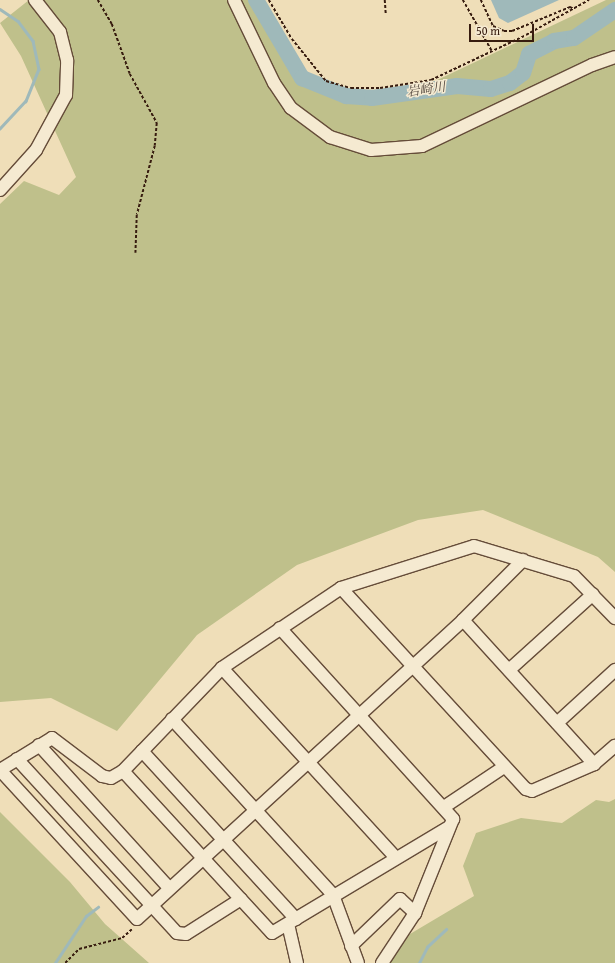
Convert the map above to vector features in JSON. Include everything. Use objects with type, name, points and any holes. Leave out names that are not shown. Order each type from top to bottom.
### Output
[{"type":"street","points":[[0,190],[36,150],[66,96],[68,66],[60,32],[35,0]]},
{"type":"street","points":[[234,0],[274,83],[291,108],[330,137],[371,150],[426,144],[592,65],[615,57]]},
{"type":"street","points":[[523,560],[463,620],[169,888],[137,919],[0,770],[38,745],[56,739],[106,779],[123,771],[222,668],[340,588],[474,546],[523,560],[574,576],[615,618]]},
{"type":"street","points":[[340,588],[504,767],[532,791],[594,764],[615,746]]},
{"type":"street","points":[[510,670],[593,594]]},
{"type":"street","points":[[463,620],[594,764]]},
{"type":"street","points":[[280,628],[444,807],[453,819],[415,913],[382,963]]},
{"type":"street","points":[[222,668],[395,857]]},
{"type":"street","points":[[557,722],[615,670]]},
{"type":"street","points":[[172,719],[333,895],[358,963]]},
{"type":"street","points":[[38,745],[169,888]]},
{"type":"street","points":[[142,751],[292,921],[297,963]]},
{"type":"street","points":[[17,759],[153,905],[177,933],[186,934],[241,899]]},
{"type":"street","points":[[444,807],[504,767]]},
{"type":"street","points":[[123,771],[272,933],[395,857],[449,827]]},
{"type":"street","points":[[351,946],[400,899],[415,913]]},
{"type":"path","points":[[98,0],[112,24],[130,74],[157,122],[155,146],[137,214],[136,253]]},
{"type":"path","points":[[269,0],[308,61],[335,86],[403,86],[431,80],[575,10],[589,0]]},
{"type":"path","points":[[385,0],[386,14]]},
{"type":"path","points":[[463,0],[492,51]]},
{"type":"path","points":[[481,0],[493,26],[504,31],[512,31],[570,7],[575,10]]},
{"type":"path","points":[[65,963],[79,949],[122,938],[139,923],[137,919]]},
{"type":"green space","points":[[29,0],[261,0],[292,56],[318,88],[338,99],[393,101],[606,0],[615,0],[615,572],[598,557],[483,510],[418,520],[297,565],[197,635],[117,731],[51,698],[0,702],[0,204],[24,181],[59,195],[76,177],[21,56],[0,23]]},
{"type":"green space","points":[[615,799],[615,963],[389,963],[410,934],[474,896],[463,866],[476,833],[521,818],[562,823],[596,800],[609,802]]},
{"type":"green space","points":[[0,812],[70,882],[105,924],[149,963],[0,963]]},
{"type":"water","points":[[491,0],[559,0],[508,23],[499,18]]},
{"type":"waterway","name":"岩崎川","points":[[256,0],[302,78],[346,96],[372,98],[457,86],[491,89],[510,83],[523,73],[529,54],[554,41],[574,38],[615,10]]},
{"type":"waterway","points":[[0,9],[18,21],[33,41],[39,69],[26,101],[0,129]]},
{"type":"waterway","points":[[55,963],[86,916],[98,907]]},
{"type":"waterway","points":[[419,963],[427,947],[446,929]]}]
